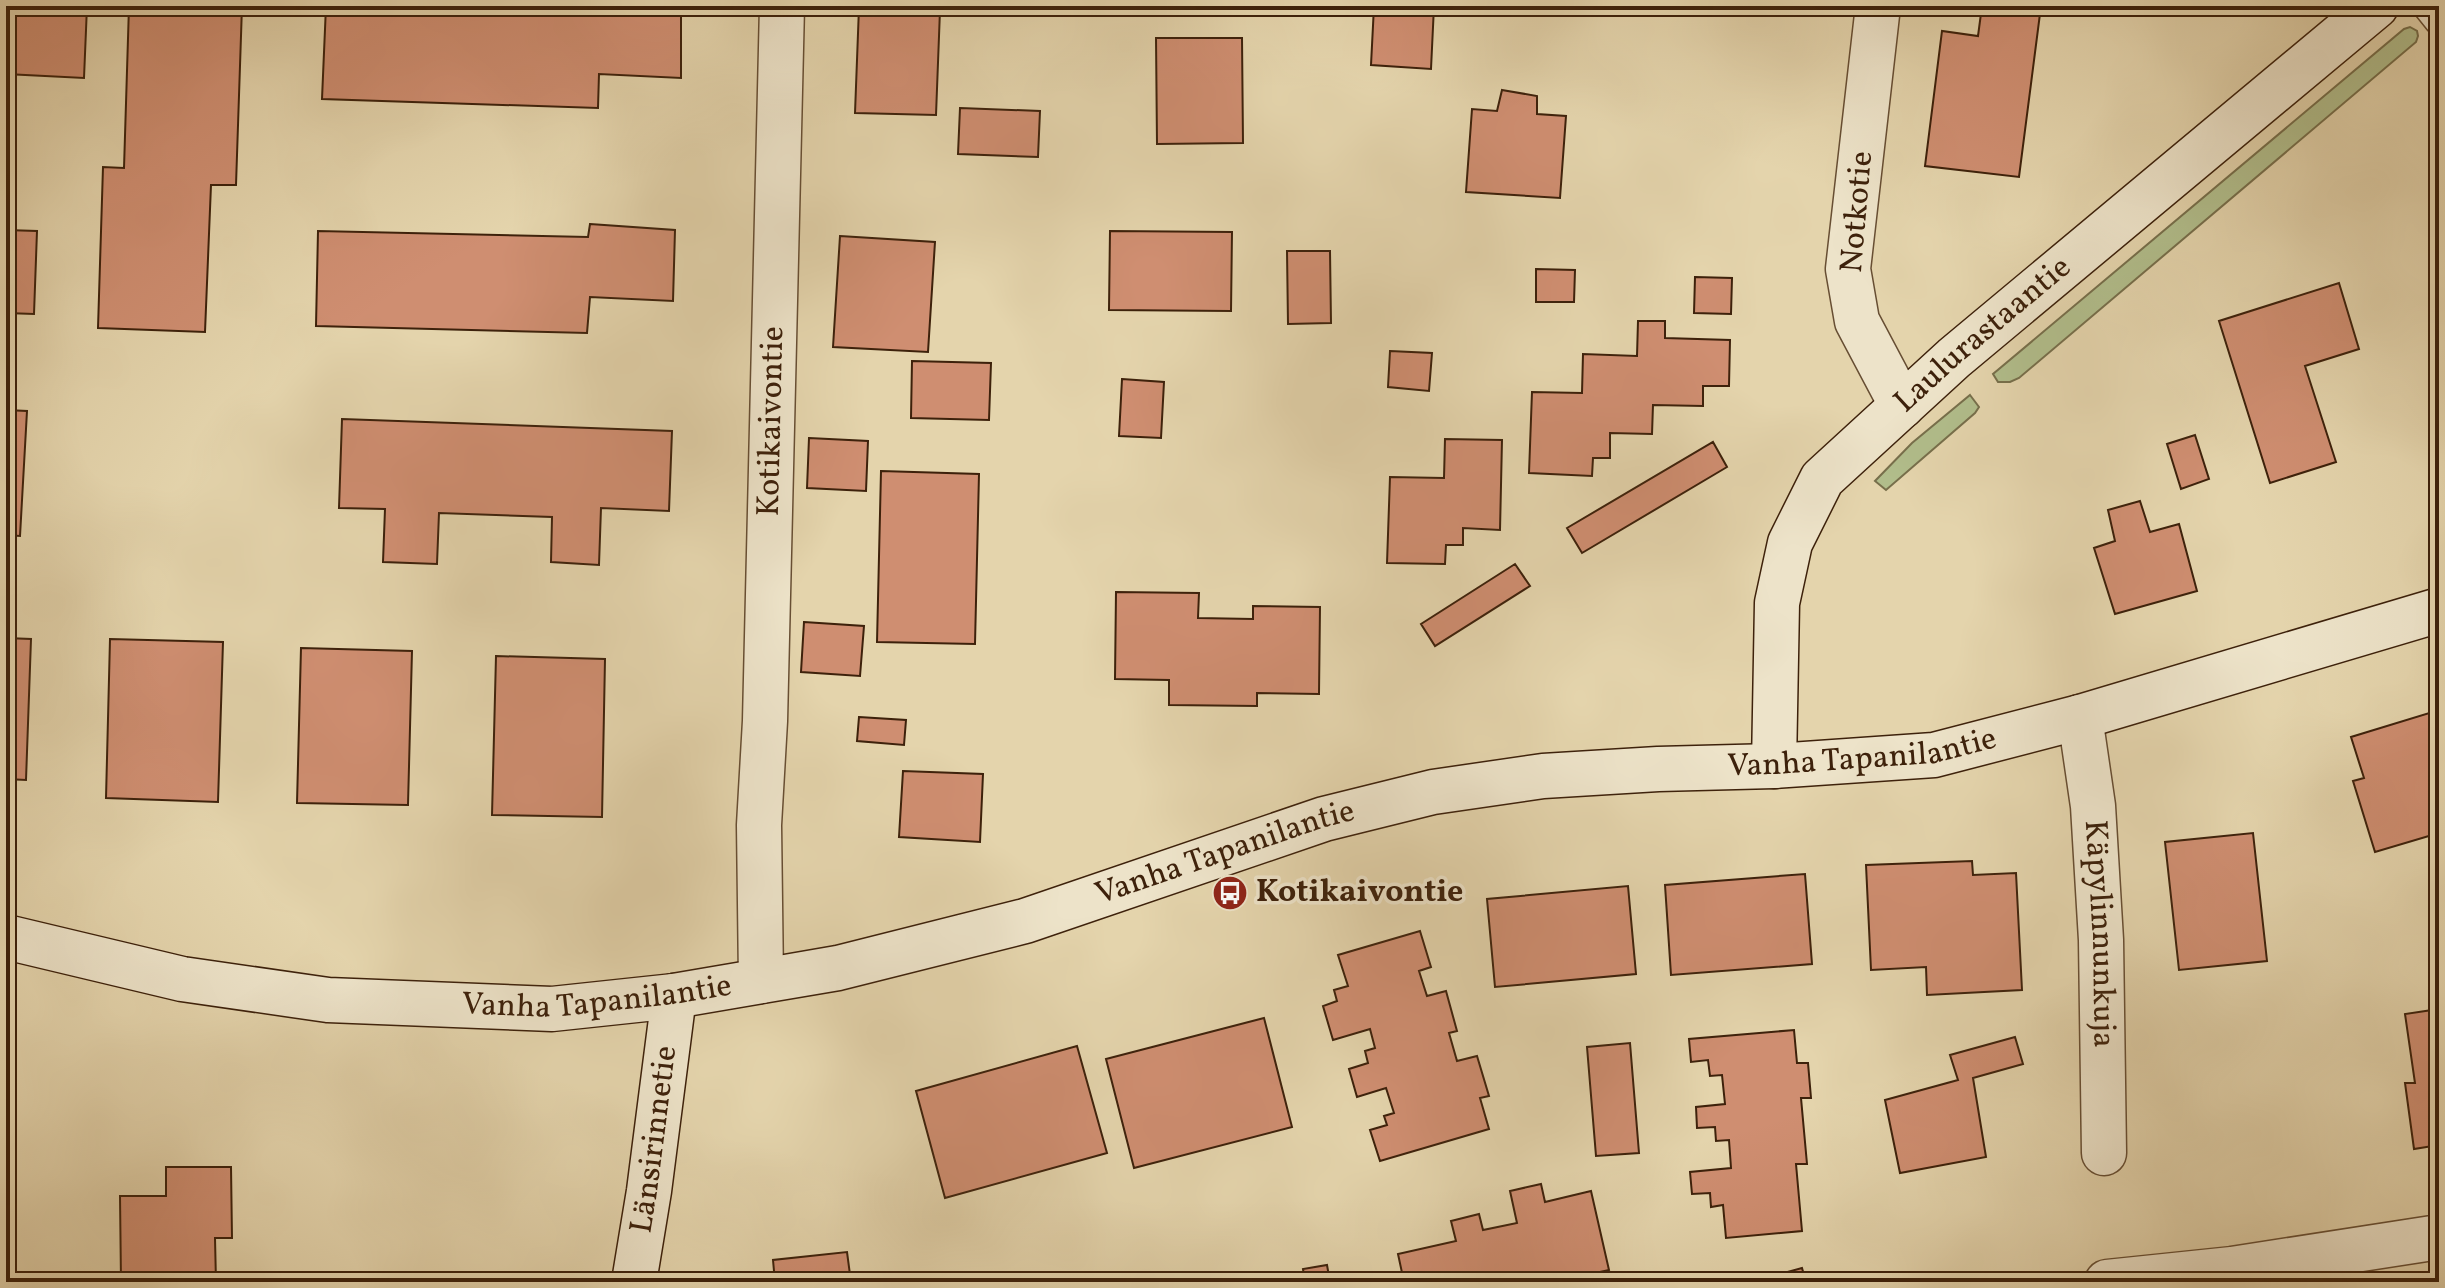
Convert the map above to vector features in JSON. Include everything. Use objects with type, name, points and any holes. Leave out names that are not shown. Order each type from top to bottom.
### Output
[{"type":"street","name":"Kotikaivontie","points":[[761,981],[759,825],[766,707],[782,6]]},
{"type":"street","name":"Notkotie","points":[[1878,6],[1848,269],[1857,321],[1902,406]]},
{"type":"street","name":"Laulurastaantie","points":[[1774,766],[1777,603],[1790,543],[1822,479],[1954,358],[2376,6]]},
{"type":"street","name":"Vanha Tapanilantie","points":[[6,937],[182,979],[328,1000],[552,1009],[674,996],[838,968],[1025,921],[1324,819],[1433,792],[1543,776],[1774,766],[1934,755],[2080,717],[2439,610]]},
{"type":"street","name":"Käpylinnunkuja","points":[[2080,717],[2093,806],[2099,910],[2104,1153]]},
{"type":"street","name":"Länsirinnetie","points":[[634,1282],[674,996]]},
{"type":"street","points":[[2107,1282],[2232,1269],[2439,1237]]},
{"type":"lane","points":[[2427,6],[2439,21]]},
{"type":"green space","points":[[2410,27],[2417,31],[2416,42],[2019,378],[1998,382],[1993,374]]},
{"type":"green space","points":[[1970,395],[1979,407],[1975,413],[1886,490],[1875,481],[1912,443]]},
{"type":"building","points":[[9,6],[87,6],[84,78],[6,74]]},
{"type":"building","points":[[129,6],[242,6],[236,185],[211,185],[205,332],[98,328],[103,167],[124,168]]},
{"type":"building","points":[[326,6],[599,13],[599,6],[681,6],[681,78],[599,74],[598,108],[322,99]]},
{"type":"building","points":[[1040,6],[1078,6],[1077,15],[1040,13]]},
{"type":"building","points":[[1374,6],[1434,6],[1431,69],[1371,65]]},
{"type":"building","points":[[1982,6],[2041,6],[2019,177],[1925,166],[1942,31],[1978,36]]},
{"type":"building","points":[[859,7],[940,10],[936,115],[855,113]]},
{"type":"building","points":[[1156,38],[1242,38],[1243,143],[1157,144]]},
{"type":"building","points":[[1502,90],[1537,96],[1537,114],[1566,116],[1560,198],[1466,192],[1472,109],[1497,111]]},
{"type":"building","points":[[960,108],[1040,111],[1038,157],[958,154]]},
{"type":"building","points":[[590,224],[675,230],[673,301],[590,297],[587,333],[316,326],[318,231],[588,237]]},
{"type":"building","points":[[6,230],[37,231],[34,314],[6,313]]},
{"type":"building","points":[[1110,231],[1232,232],[1231,311],[1109,310]]},
{"type":"building","points":[[840,236],[935,242],[928,352],[833,347]]},
{"type":"building","points":[[1287,251],[1330,251],[1331,323],[1288,324]]},
{"type":"building","points":[[1536,269],[1575,270],[1574,302],[1536,302]]},
{"type":"building","points":[[1695,277],[1732,278],[1731,314],[1694,313]]},
{"type":"building","points":[[2339,283],[2359,349],[2305,366],[2336,462],[2270,483],[2219,321]]},
{"type":"building","points":[[1638,321],[1665,321],[1665,338],[1730,340],[1729,386],[1703,386],[1703,406],[1653,405],[1652,434],[1610,433],[1610,458],[1593,458],[1592,476],[1529,473],[1532,392],[1582,393],[1583,354],[1637,356]]},
{"type":"building","points":[[1390,351],[1432,353],[1429,391],[1388,387]]},
{"type":"building","points":[[912,361],[991,363],[989,420],[911,418]]},
{"type":"building","points":[[1122,379],[1164,382],[1161,438],[1119,436]]},
{"type":"building","points":[[6,410],[27,411],[20,536],[6,535]]},
{"type":"building","points":[[342,419],[672,431],[669,511],[601,508],[599,565],[551,562],[552,517],[439,513],[437,564],[383,562],[385,509],[339,508]]},
{"type":"building","points":[[2195,435],[2209,479],[2181,489],[2167,444]]},
{"type":"building","points":[[809,438],[868,441],[866,491],[807,488]]},
{"type":"building","points":[[1445,439],[1502,440],[1500,530],[1463,528],[1463,545],[1446,545],[1445,564],[1387,563],[1390,477],[1444,478]]},
{"type":"building","points":[[1713,442],[1727,467],[1582,553],[1567,528]]},
{"type":"building","points":[[881,471],[979,474],[975,644],[877,642]]},
{"type":"building","points":[[2140,501],[2150,532],[2179,524],[2197,591],[2115,614],[2094,548],[2115,541],[2108,510]]},
{"type":"building","points":[[1515,564],[1530,586],[1435,646],[1421,624]]},
{"type":"building","points":[[1116,592],[1199,593],[1198,618],[1253,619],[1253,606],[1320,607],[1319,694],[1257,693],[1257,706],[1169,705],[1169,680],[1115,679]]},
{"type":"building","points":[[804,622],[864,626],[860,676],[801,672]]},
{"type":"building","points":[[6,638],[31,639],[26,780],[6,779]]},
{"type":"building","points":[[110,639],[223,642],[218,802],[106,798]]},
{"type":"building","points":[[301,648],[412,651],[408,805],[297,803]]},
{"type":"building","points":[[496,656],[605,659],[602,817],[492,815]]},
{"type":"building","points":[[2439,710],[2439,833],[2375,852],[2353,781],[2364,778],[2351,737]]},
{"type":"building","points":[[859,717],[906,720],[904,745],[857,741]]},
{"type":"building","points":[[903,771],[983,774],[980,842],[899,837]]},
{"type":"building","points":[[2253,833],[2267,961],[2179,970],[2165,842]]},
{"type":"building","points":[[1972,861],[1973,875],[2016,873],[2022,990],[1927,995],[1926,967],[1871,970],[1866,865]]},
{"type":"building","points":[[1805,874],[1812,964],[1671,975],[1665,885]]},
{"type":"building","points":[[1628,886],[1636,974],[1495,987],[1487,899]]},
{"type":"building","points":[[1420,931],[1431,967],[1419,971],[1427,996],[1446,991],[1457,1031],[1449,1033],[1457,1061],[1477,1056],[1489,1096],[1480,1098],[1489,1129],[1380,1161],[1370,1130],[1387,1125],[1384,1116],[1394,1113],[1386,1088],[1357,1097],[1349,1069],[1368,1063],[1365,1051],[1375,1048],[1370,1029],[1333,1040],[1323,1006],[1337,1001],[1334,990],[1348,986],[1338,955]]},
{"type":"building","points":[[2439,1009],[2439,1145],[2414,1149],[2405,1083],[2415,1083],[2405,1014]]},
{"type":"building","points":[[1264,1018],[1292,1127],[1134,1168],[1106,1059]]},
{"type":"building","points":[[1794,1030],[1797,1063],[1808,1063],[1811,1098],[1801,1098],[1807,1164],[1796,1164],[1802,1231],[1726,1238],[1723,1205],[1711,1207],[1710,1193],[1692,1194],[1690,1172],[1731,1168],[1729,1140],[1716,1141],[1715,1127],[1697,1128],[1696,1107],[1725,1104],[1722,1075],[1710,1076],[1708,1060],[1691,1062],[1689,1039]]},
{"type":"building","points":[[2015,1037],[2023,1064],[1973,1078],[1986,1157],[1900,1173],[1885,1100],[1958,1080],[1950,1055]]},
{"type":"building","points":[[1630,1043],[1639,1153],[1596,1156],[1587,1047]]},
{"type":"building","points":[[1077,1046],[1107,1153],[945,1198],[916,1091]]},
{"type":"building","points":[[166,1167],[231,1167],[232,1238],[215,1238],[216,1282],[121,1282],[120,1196],[166,1196]]},
{"type":"building","points":[[1541,1184],[1545,1202],[1591,1191],[1609,1270],[1554,1282],[1404,1282],[1398,1254],[1456,1241],[1451,1221],[1479,1214],[1483,1230],[1517,1223],[1510,1191]]},
{"type":"building","points":[[847,1252],[851,1282],[775,1282],[773,1260]]},
{"type":"building","points":[[1327,1265],[1330,1282],[1305,1282],[1303,1269]]},
{"type":"building","points":[[1802,1268],[1806,1282],[1751,1282]]},
{"type":"place","name":"Kotikaivontie","points":[[1230,893]]}]
